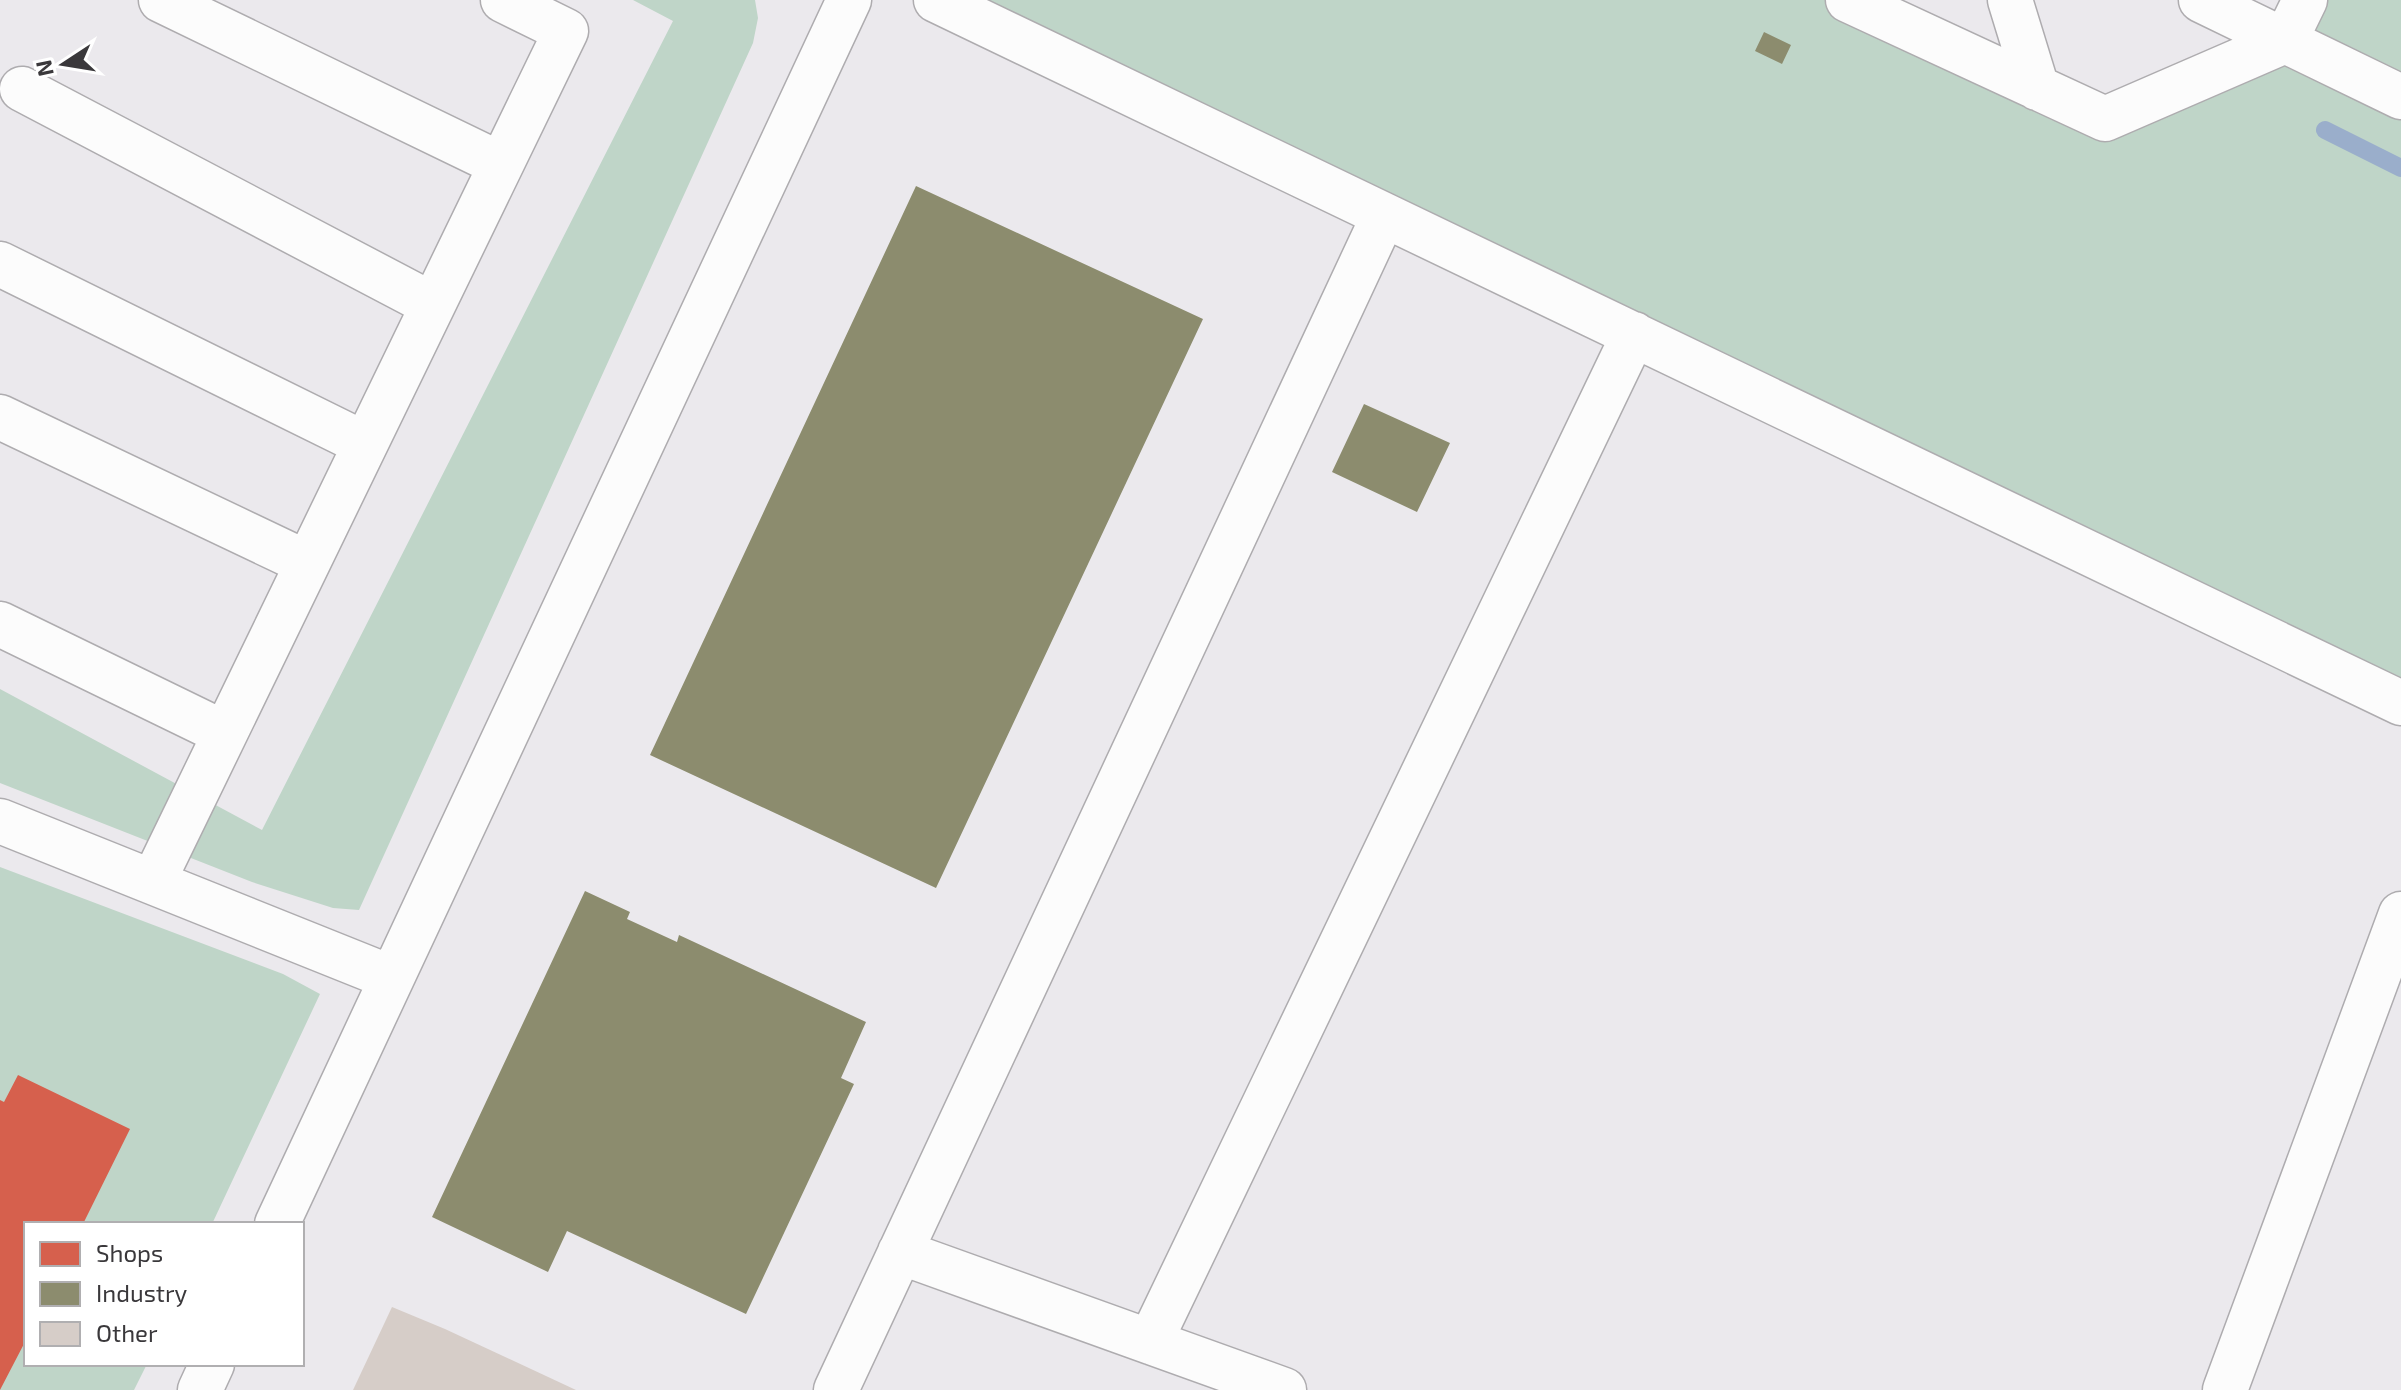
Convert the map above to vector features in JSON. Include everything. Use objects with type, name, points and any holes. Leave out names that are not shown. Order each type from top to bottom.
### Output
[{"type":"lane","points":[[161,0],[500,164]]},
{"type":"lane","points":[[153,882],[566,31],[503,0]]},
{"type":"lane","points":[[278,1222],[849,0]]},
{"type":"lane","points":[[936,0],[2401,703]]},
{"type":"lane","points":[[1848,0],[1925,20],[2037,88],[2105,119],[2285,41],[2305,0]]},
{"type":"lane","points":[[2010,0],[2037,88]]},
{"type":"lane","points":[[2201,0],[2401,97]]},
{"type":"lane","points":[[22,89],[433,305]]},
{"type":"lane","points":[[836,1390],[1384,215]]},
{"type":"lane","points":[[0,264],[365,444]]},
{"type":"lane","points":[[1150,1342],[1634,334]]},
{"type":"lane","points":[[0,417],[307,563]]},
{"type":"lane","points":[[0,624],[224,733]]},
{"type":"lane","points":[[0,821],[392,978]]},
{"type":"lane","points":[[2225,1390],[2401,914]]},
{"type":"lane","points":[[900,1252],[1284,1390]]},
{"type":"lane","points":[[200,1390],[211,1366]]},
{"type":"green space","points":[[633,0],[755,0],[758,18],[753,43],[359,910],[333,908],[252,882],[0,783],[0,689],[262,830],[673,21]]},
{"type":"green space","points":[[936,0],[1848,0],[2105,119],[2305,0],[2401,0],[2401,703]]},
{"type":"green space","points":[[0,867],[283,974],[320,994],[213,1222],[24,1222],[24,1366],[146,1366],[134,1390],[0,1390]]},
{"type":"building: Shops","points":[[18,1075],[130,1129],[84,1222],[24,1222],[24,1344],[0,1390],[0,1100],[4,1102]]},
{"type":"building: Industry","points":[[1764,32],[1791,45],[1782,64],[1755,51]]},
{"type":"building: Industry","points":[[916,186],[1203,319],[936,888],[650,755]]},
{"type":"building: Industry","points":[[1364,404],[1450,443],[1417,512],[1332,472]]},
{"type":"building: Industry","points":[[585,891],[630,912],[627,919],[677,942],[679,935],[866,1022],[841,1078],[854,1084],[746,1314],[567,1231],[548,1272],[432,1217]]},
{"type":"building: Other","points":[[392,1307],[445,1329],[576,1390],[353,1390]]},
{"type":"waterway","points":[[2325,130],[2401,168]]}]
